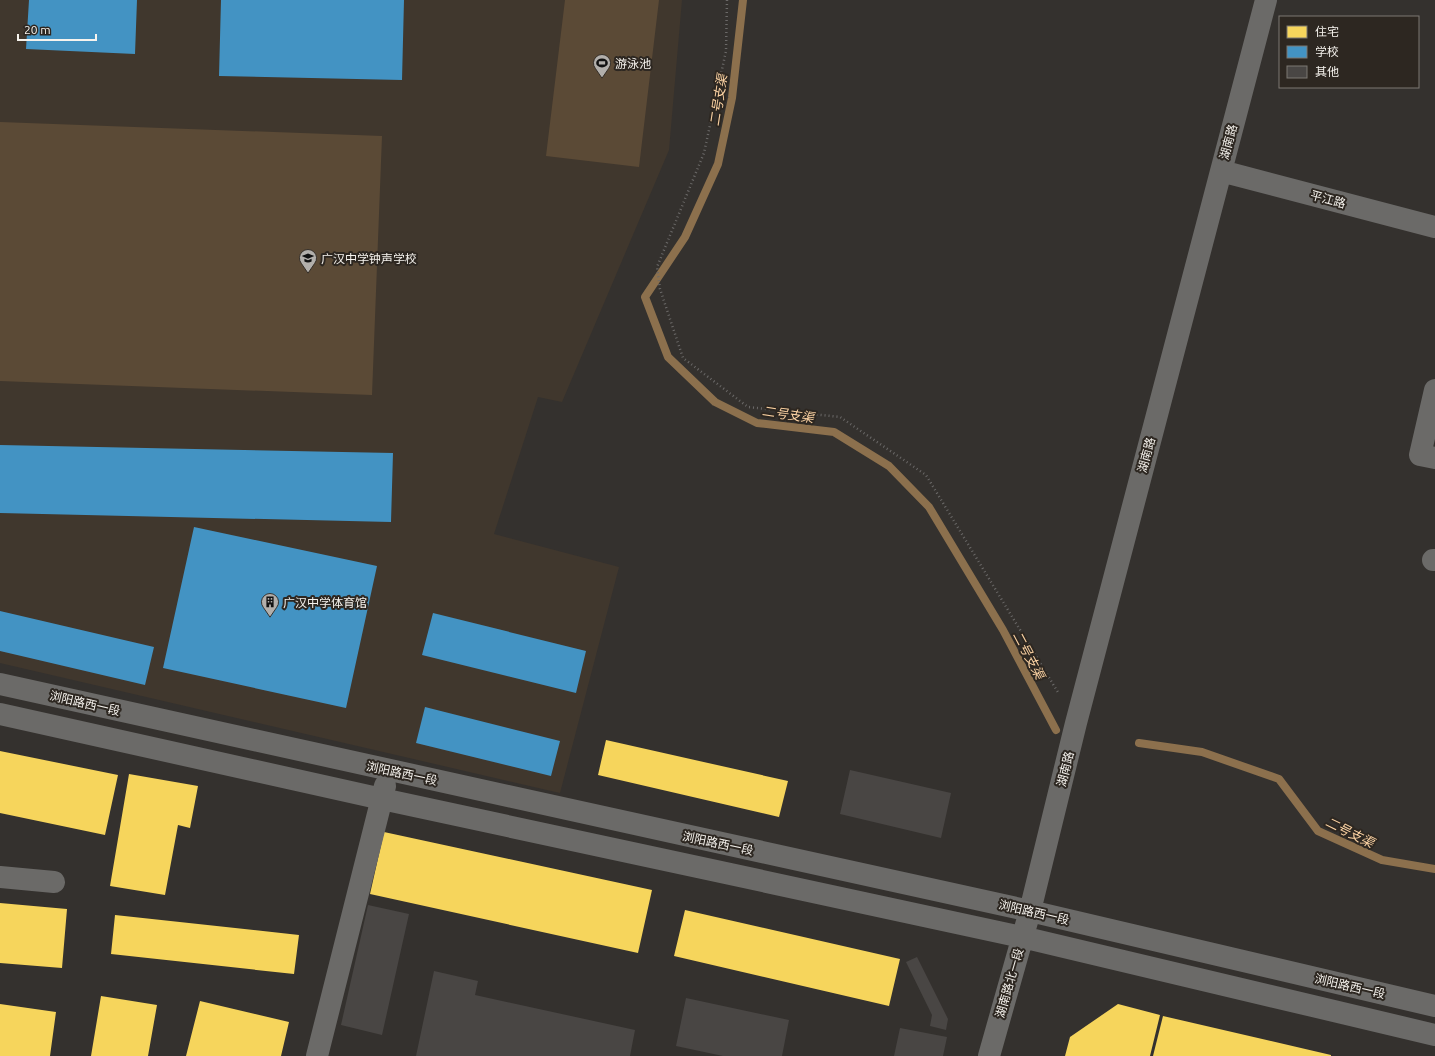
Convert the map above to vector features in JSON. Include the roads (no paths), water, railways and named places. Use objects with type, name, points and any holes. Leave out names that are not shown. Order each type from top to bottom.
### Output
[{"type":"street","name":"湖南路","points":[[1030,911],[1076,723],[1266,0]]},
{"type":"street","name":"平江路","points":[[1221,171],[1435,227]]},
{"type":"street","points":[[1435,390],[1420,455],[1435,458]]},
{"type":"street","name":"浏阳路西一段","points":[[0,684],[1030,911],[1435,1006]]},
{"type":"street","points":[[0,714],[382,799],[1022,937],[1435,1035]]},
{"type":"street","points":[[318,1056],[389,770]]},
{"type":"street","points":[[0,877],[54,882]]},
{"type":"street","name":"湖南路北一段","points":[[989,1056],[1030,911]]},
{"type":"waterway","name":"二号支渠","points":[[743,0],[732,98],[718,164],[685,237],[645,297],[668,357],[715,402],[757,423],[834,432],[889,466],[929,507],[1003,630],[1056,730]]},
{"type":"waterway","name":"二号支渠","points":[[1139,743],[1202,752],[1279,779],[1318,831],[1382,860],[1435,869]]},
{"type":"place","name":"游泳池","points":[[602,78]]},
{"type":"place","name":"广汉中学钟声学校","points":[[308,273]]},
{"type":"place","name":"广汉中学体育馆","points":[[270,617]]}]
